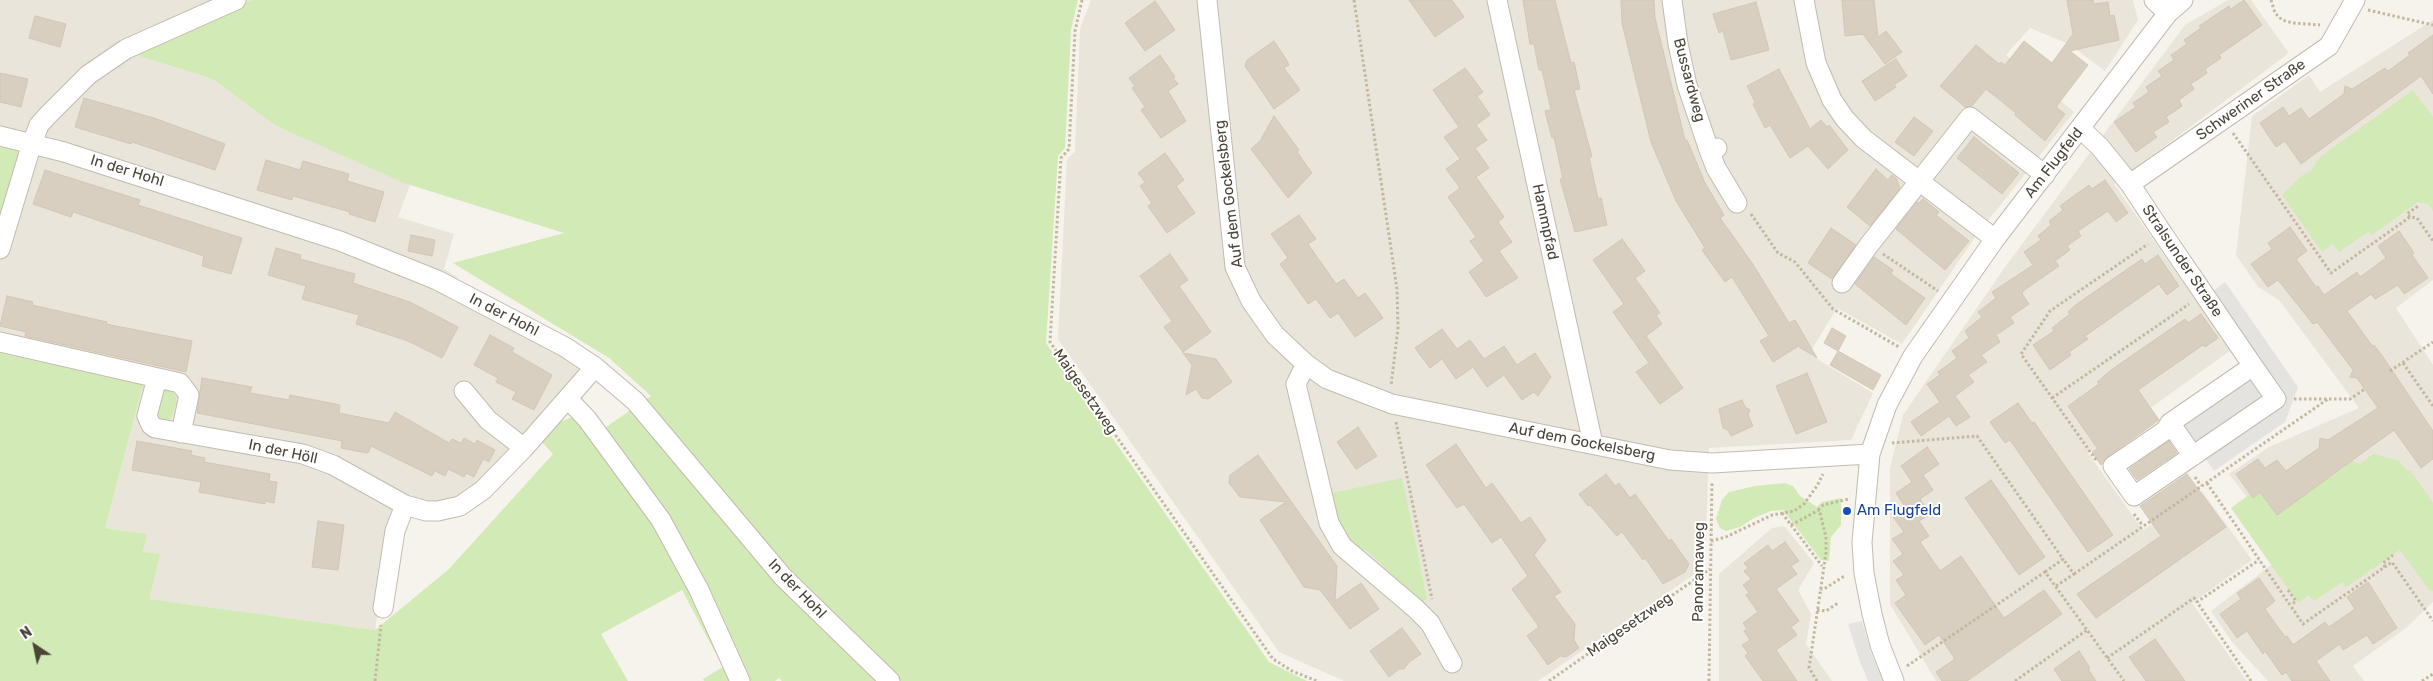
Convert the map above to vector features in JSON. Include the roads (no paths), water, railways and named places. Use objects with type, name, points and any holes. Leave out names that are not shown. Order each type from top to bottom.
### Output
[{"type":"street","points":[[0,249],[39,125],[100,66],[126,49],[236,0]]},
{"type":"street","name":"Auf dem Gockelsberg","points":[[1207,0],[1235,267],[1251,300],[1275,334],[1306,364],[1327,379],[1392,404],[1670,460],[1712,463],[1872,449]]},
{"type":"street","name":"Hammpfad","points":[[1497,0],[1593,444]]},
{"type":"street","name":"Bussardweg","points":[[1672,0],[1678,44],[1687,85],[1713,149],[1716,168],[1737,203]]},
{"type":"street","points":[[1804,0],[1816,63],[1832,100],[1845,119],[1864,139],[1995,239]]},
{"type":"street","points":[[2154,0],[2168,12]]},
{"type":"street","name":"Am Flugfeld","points":[[1894,681],[1880,645],[1864,573],[1862,542],[1872,449],[1887,405],[1913,356],[1995,239],[2081,129],[2168,12],[2183,0]]},
{"type":"street","name":"Schweriner Straße","points":[[2130,184],[2329,46],[2351,8]]},
{"type":"street","points":[[1842,283],[1868,245],[1920,183],[1970,117],[2045,175]]},
{"type":"street","name":"Stralsunder Straße","points":[[2081,129],[2100,147],[2130,184],[2276,399],[2193,456]]},
{"type":"street","name":"In der Hohl","points":[[0,136],[32,143],[167,184],[340,241],[437,280],[566,347],[595,367],[635,401],[783,577],[890,681]]},
{"type":"street","points":[[0,342],[180,383],[189,395],[181,433]]},
{"type":"street","points":[[1306,364],[1296,384],[1329,523],[1342,546],[1430,623],[1452,663]]},
{"type":"street","points":[[2170,423],[2193,456],[2134,496],[2113,466],[2166,430],[2170,423],[2253,366]]},
{"type":"street","name":"In der Höll","points":[[157,378],[147,416],[155,428],[313,457],[333,465],[405,505],[426,511],[460,506],[489,485],[595,367]]},
{"type":"street","points":[[464,391],[488,420],[524,448]]},
{"type":"street","points":[[568,399],[587,419],[661,520],[699,590],[740,681]]},
{"type":"street","points":[[383,608],[395,531],[405,505]]},
{"type":"place","name":"Am Flugfeld","points":[[1847,511]]}]
